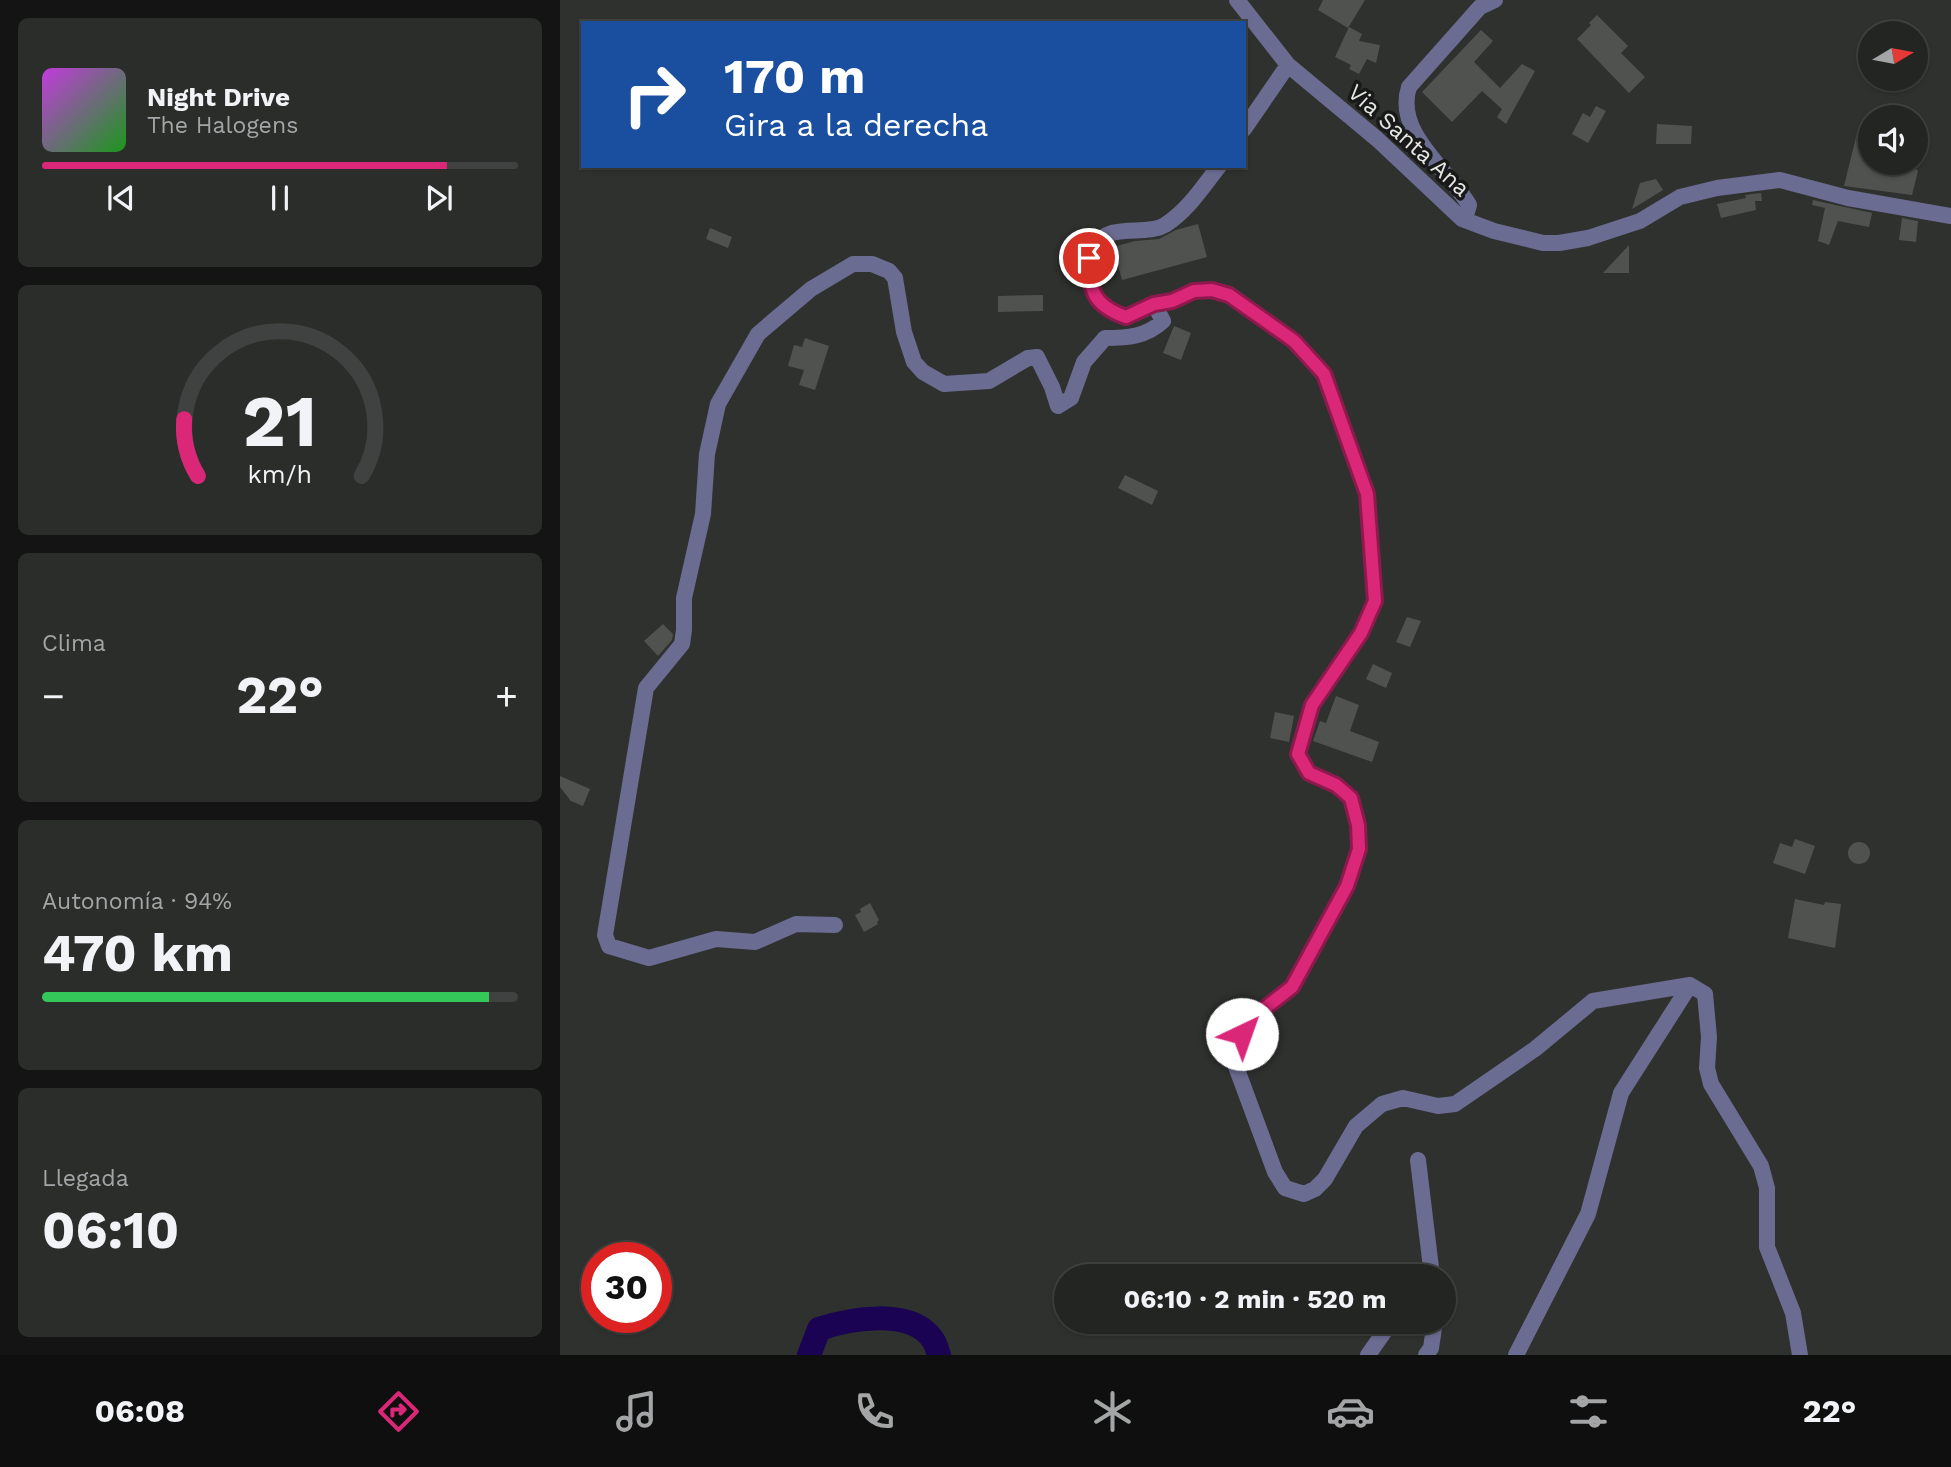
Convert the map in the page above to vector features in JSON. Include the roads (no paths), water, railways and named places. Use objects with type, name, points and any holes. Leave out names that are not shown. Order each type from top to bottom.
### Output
[{"type":"street","name":"Via Santa Ana","points":[[1237,0],[1289,65],[1377,139],[1462,219],[1494,231],[1531,240],[1559,243],[1640,221],[1680,197],[1717,187],[1780,180],[1848,198],[1951,216]]},
{"type":"street","points":[[1462,219],[1469,205],[1417,138],[1405,98],[1409,87],[1480,7],[1495,0]]},
{"type":"street","points":[[1246,126],[1289,65]]},
{"type":"street","points":[[1218,168],[1188,208],[1162,227],[1115,232],[1098,241],[1089,258],[1093,292],[1101,306],[1126,317],[1154,304],[1172,301],[1194,291],[1212,290],[1229,295],[1294,341],[1324,374],[1367,494],[1375,601],[1361,633],[1312,705],[1298,754],[1309,773],[1336,785],[1351,798],[1358,825],[1359,849],[1347,886],[1292,987],[1256,1015],[1242,1034],[1236,1064],[1275,1172],[1285,1188],[1304,1194],[1315,1189],[1325,1179],[1356,1126],[1382,1104],[1403,1098],[1438,1105],[1455,1104],[1535,1049],[1593,1001],[1690,985],[1705,994],[1709,1037],[1707,1068],[1711,1084],[1761,1166],[1767,1188],[1767,1247],[1793,1314],[1800,1355]]},
{"type":"street","points":[[835,925],[796,924],[755,942],[716,939],[649,958],[609,946],[605,935],[646,688],[682,644],[684,598],[703,514],[707,454],[718,404],[758,334],[811,289],[853,264],[872,264],[889,271],[895,278],[904,332],[914,362],[923,372],[944,384],[989,381],[1028,358],[1037,357],[1058,406],[1071,398],[1084,362],[1105,338],[1132,338],[1153,330],[1163,321],[1154,304]]},
{"type":"street","points":[[1516,1355],[1588,1214],[1622,1093],[1690,985]]},
{"type":"street","points":[[1418,1160],[1431,1264]]},
{"type":"street","points":[[1368,1355],[1383,1334]]},
{"type":"street","points":[[1426,1355],[1431,1348],[1433,1334]]},
{"type":"waterway","points":[[809,1355],[819,1329],[879,1318],[910,1323],[923,1330],[934,1342],[939,1355]]}]
